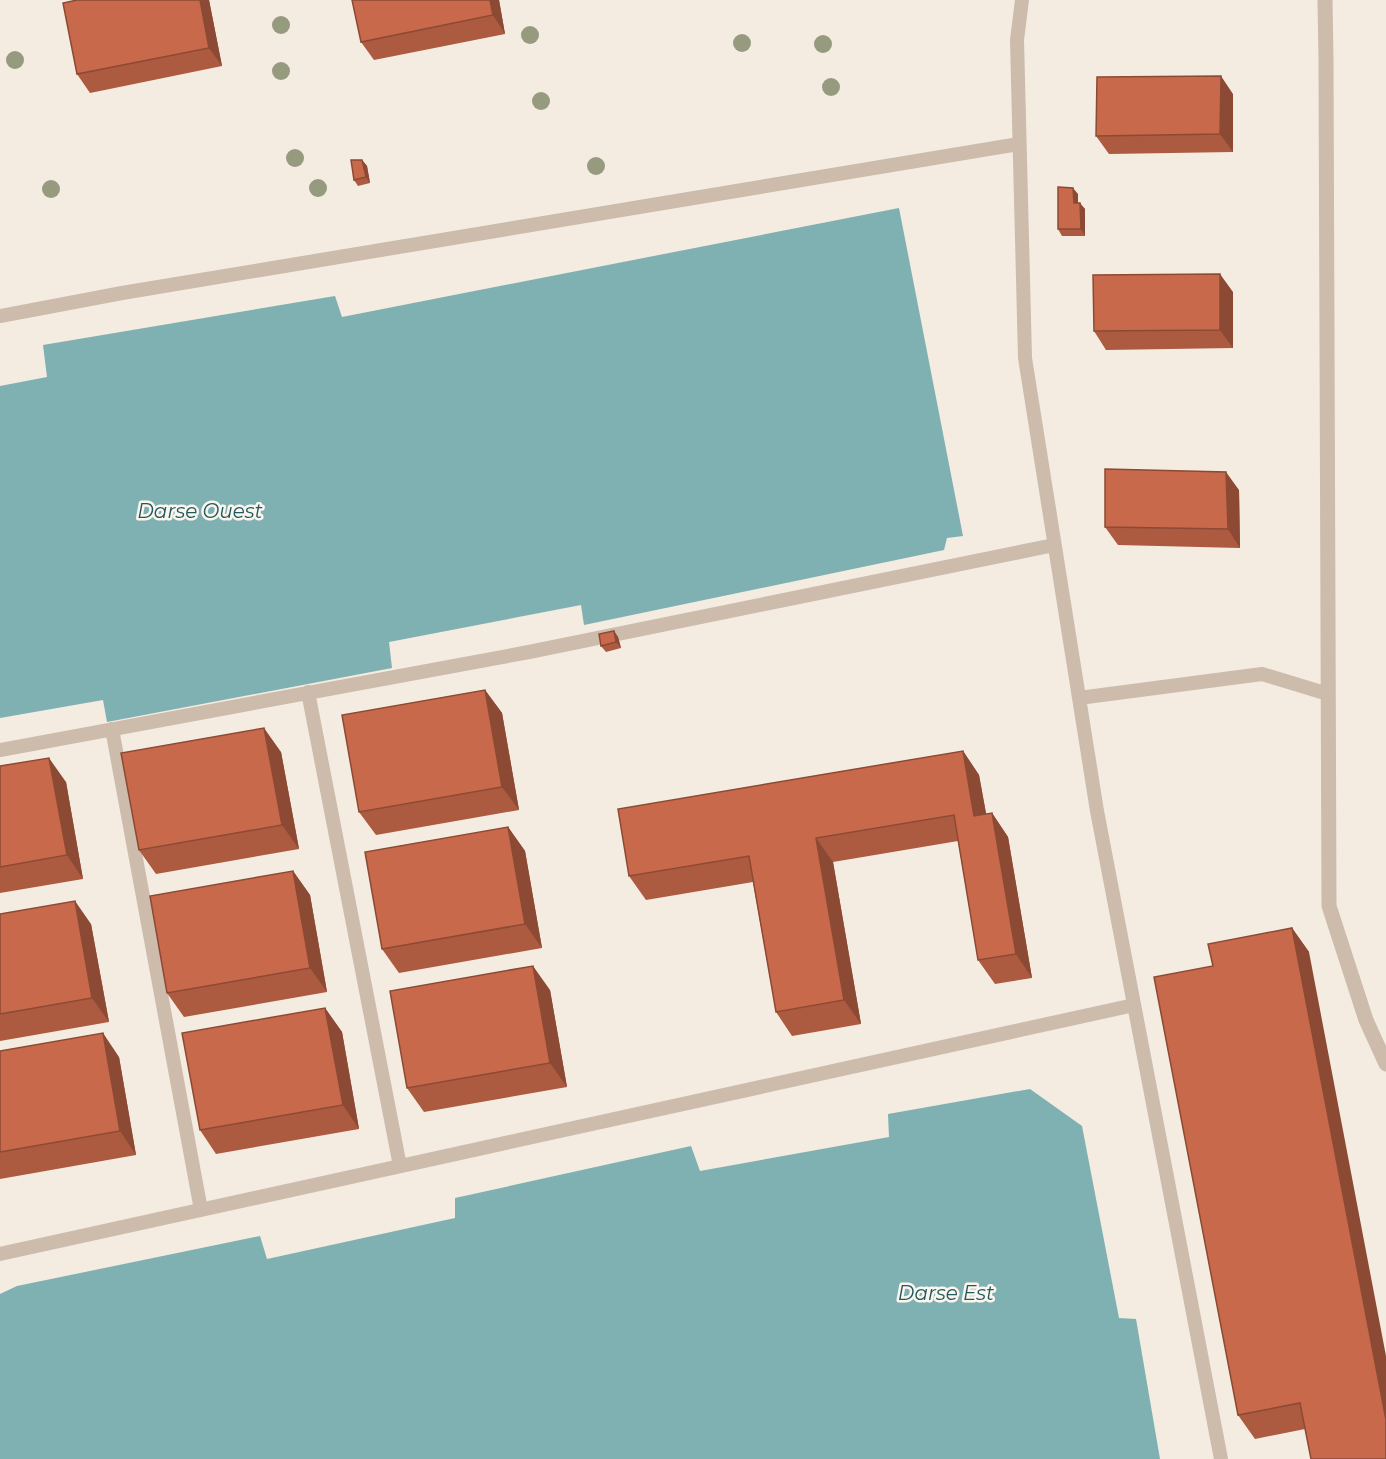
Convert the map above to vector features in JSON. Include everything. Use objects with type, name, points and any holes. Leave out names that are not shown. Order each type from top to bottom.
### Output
[{"type":"street","points":[[1325,0],[1329,906],[1366,1020],[1386,1064]]},
{"type":"lane","points":[[1022,0],[1017,40],[1024,358],[1097,811],[1221,1459]]},
{"type":"lane","points":[[0,316],[122,293],[1020,144]]},
{"type":"lane","points":[[0,750],[529,652],[1054,545]]},
{"type":"lane","points":[[1079,698],[1262,674],[1328,694]]},
{"type":"lane","points":[[308,692],[400,1166]]},
{"type":"lane","points":[[112,729],[201,1210]]},
{"type":"lane","points":[[0,1254],[1134,1005]]},
{"type":"water","name":"Darse Ouest","points":[[899,208],[963,536],[947,538],[944,550],[584,625],[581,605],[389,642],[392,668],[107,722],[103,700],[0,718],[0,386],[47,377],[43,345],[335,296],[342,317]]},
{"type":"water","name":"Darse Est","points":[[1030,1089],[1082,1126],[1119,1318],[1136,1319],[1160,1459],[0,1459],[0,1294],[17,1286],[260,1236],[267,1259],[455,1218],[455,1198],[691,1146],[700,1171],[889,1137],[888,1114]]},
{"type":"building","points":[[77,0],[200,0],[209,48],[77,74],[63,3]]},
{"type":"building","points":[[352,0],[490,0],[493,15],[361,42]]},
{"type":"building","points":[[1221,76],[1220,134],[1096,136],[1097,77]]},
{"type":"building","points":[[351,160],[362,160],[366,177],[354,180]]},
{"type":"building","points":[[1058,187],[1073,188],[1074,203],[1080,203],[1081,229],[1058,229]]},
{"type":"building","points":[[1220,274],[1220,330],[1094,331],[1093,275]]},
{"type":"building","points":[[1105,469],[1226,472],[1228,529],[1105,527]]},
{"type":"building","points":[[614,631],[616,642],[601,646],[599,634]]},
{"type":"building","points":[[485,690],[502,787],[359,812],[342,715]]},
{"type":"building","points":[[264,728],[282,825],[139,850],[121,753]]},
{"type":"building","points":[[963,751],[974,816],[992,813],[1016,954],[978,960],[954,815],[816,838],[844,1000],[776,1012],[749,856],[629,876],[618,809]]},
{"type":"building","points":[[49,758],[67,855],[0,867],[0,766]]},
{"type":"building","points":[[508,827],[525,924],[382,949],[365,852]]},
{"type":"building","points":[[293,871],[310,968],[167,993],[150,896]]},
{"type":"building","points":[[75,901],[92,998],[0,1014],[0,914]]},
{"type":"building","points":[[1292,928],[1386,1420],[1386,1459],[1311,1459],[1300,1403],[1238,1415],[1154,977],[1213,966],[1208,944]]},
{"type":"building","points":[[533,966],[550,1063],[407,1088],[390,991]]},
{"type":"building","points":[[325,1008],[343,1105],[200,1130],[182,1033]]},
{"type":"building","points":[[103,1033],[120,1131],[0,1152],[0,1051]]}]
